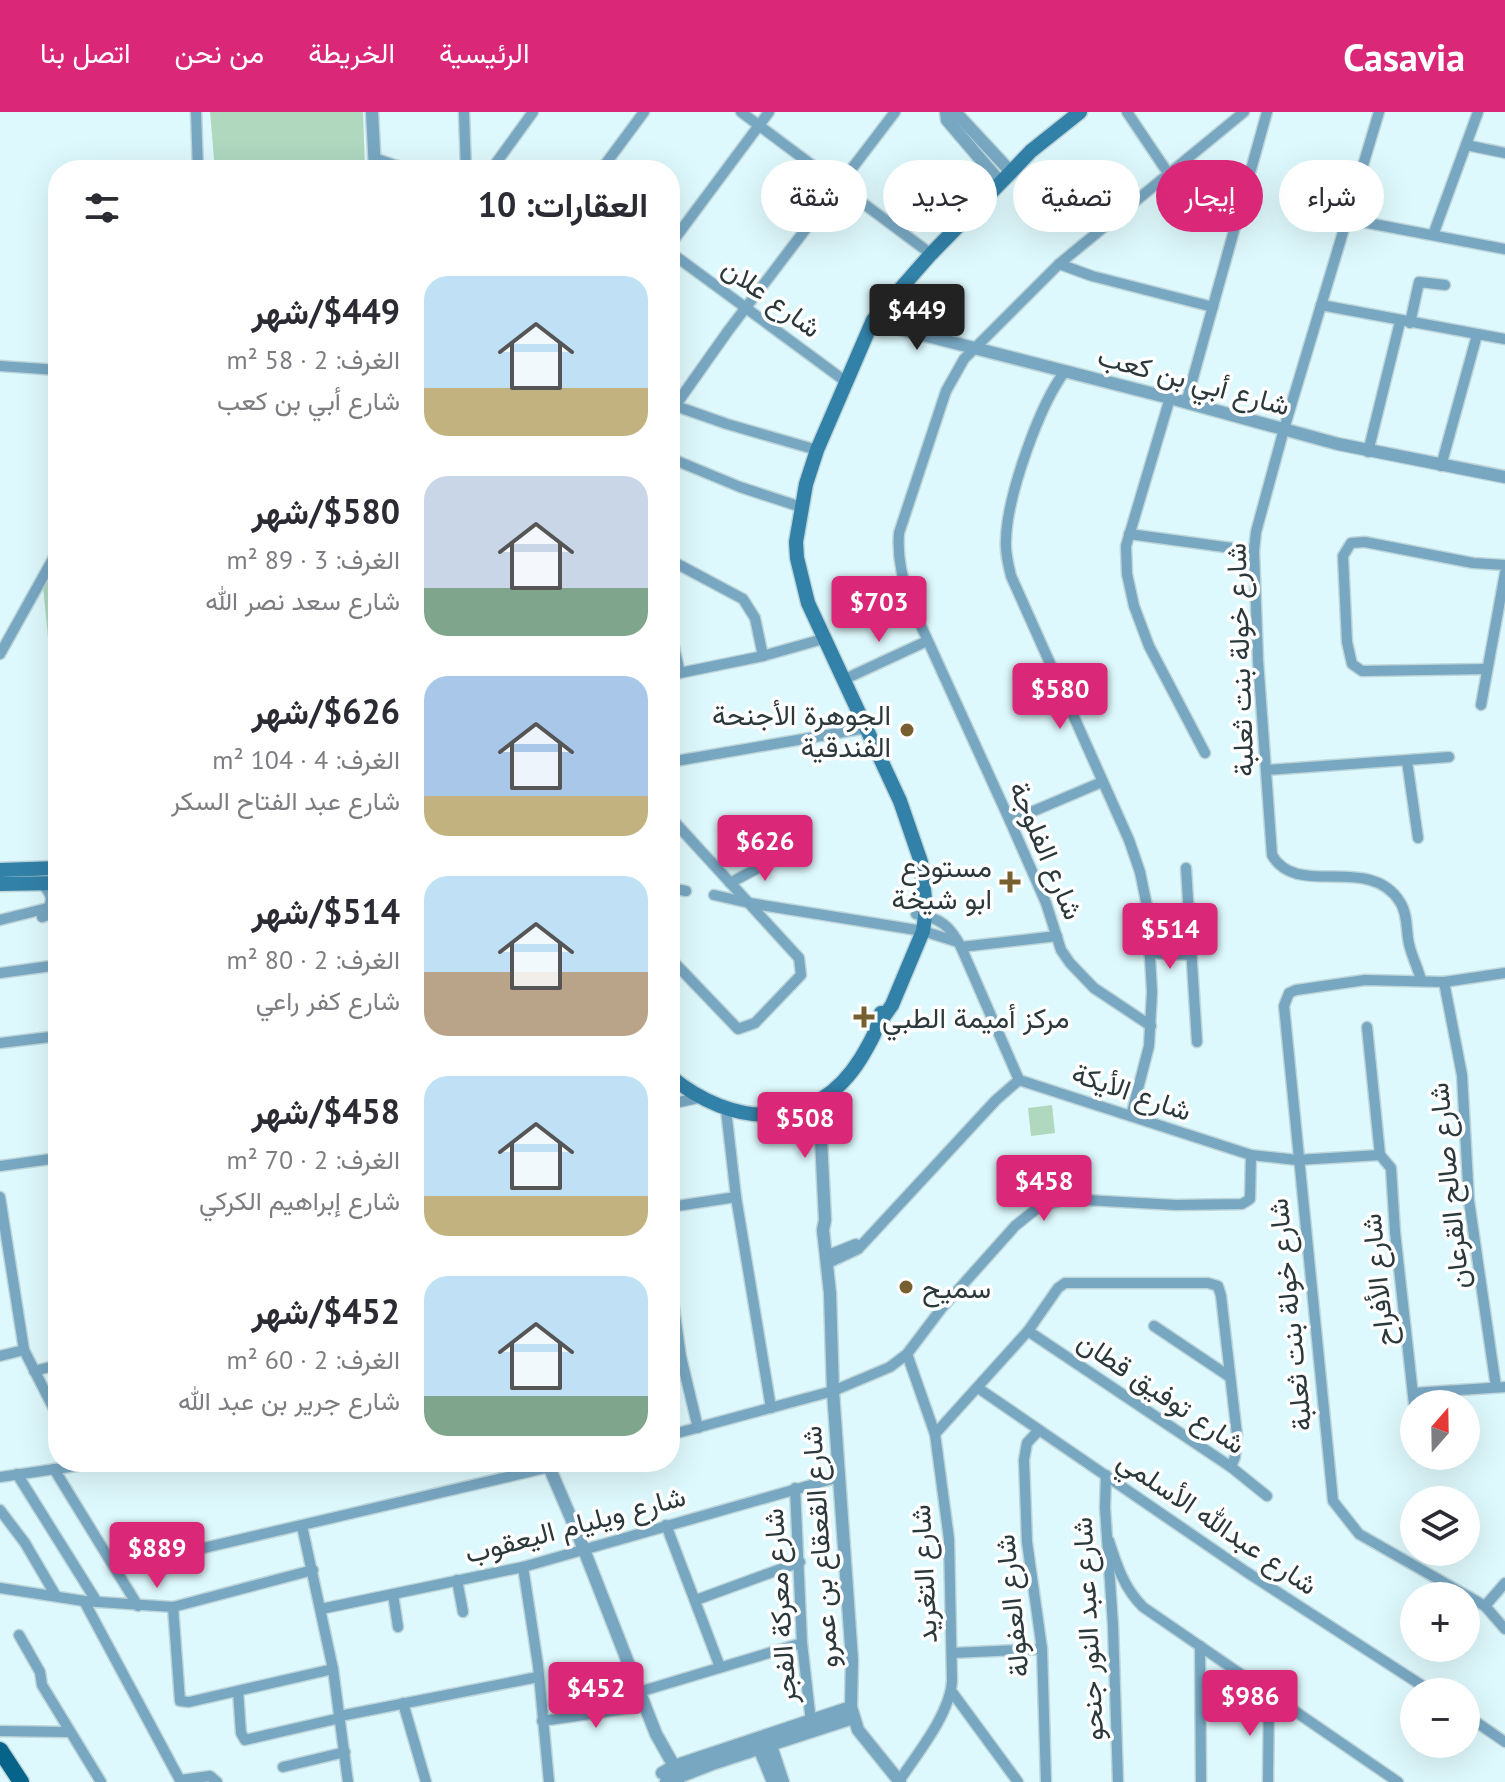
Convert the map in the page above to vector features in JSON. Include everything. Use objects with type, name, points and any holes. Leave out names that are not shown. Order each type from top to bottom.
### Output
[{"type":"main road","points":[[680,1084],[698,1098],[726,1110],[751,1115],[776,1114],[805,1107],[839,1086],[854,1069],[892,1005],[920,922],[921,862],[900,801],[808,603],[797,558],[801,507],[817,450],[873,320],[1005,177],[1031,151],[1080,112]]},
{"type":"main road","points":[[0,870],[48,868]]},
{"type":"main road","points":[[0,884],[48,883]]},
{"type":"main road","points":[[0,1750],[21,1782]]},
{"type":"street","points":[[196,112],[198,160]]},
{"type":"street","points":[[372,112],[374,160]]},
{"type":"street","points":[[464,112],[466,160]]},
{"type":"street","points":[[498,160],[533,112]]},
{"type":"street","points":[[608,160],[644,112]]},
{"type":"street","points":[[741,112],[807,160]]},
{"type":"street","points":[[680,232],[769,112]]},
{"type":"street","points":[[858,160],[895,112]]},
{"type":"street","points":[[946,112],[947,120],[1005,177]]},
{"type":"street","points":[[952,112],[957,114],[1005,177]]},
{"type":"street","points":[[1127,112],[1159,160]]},
{"type":"street","name":"شارع الفلوجة","points":[[1184,160],[1244,112]]},
{"type":"street","points":[[1186,403],[1267,112]]},
{"type":"street","name":"شارع خولة بنت ثعلبة","points":[[1365,160],[1379,112]]},
{"type":"street","points":[[1433,235],[1478,112]]},
{"type":"street","points":[[1466,145],[1505,153]]},
{"type":"street","name":"شارع الفلوجة","points":[[1151,1026],[1112,1002],[1081,976],[1065,956],[1046,903],[927,641],[902,578],[898,553],[899,533],[953,376],[973,348],[1059,264],[1156,183]]},
{"type":"street","points":[[867,205],[931,254]]},
{"type":"street","points":[[1384,226],[1505,249]]},
{"type":"street","points":[[680,395],[804,232]]},
{"type":"street","name":"شارع خولة بنت ثعلبة","points":[[1343,232],[1284,429],[1254,551],[1258,660],[1268,770],[1269,839],[1276,861],[1291,873],[1358,877],[1387,889],[1402,905],[1409,944],[1421,980]]},
{"type":"street","name":"شارع علان","points":[[680,259],[845,381]]},
{"type":"street","points":[[1059,264],[1092,276],[1213,307]]},
{"type":"street","points":[[1368,452],[1419,282],[1445,285]]},
{"type":"street","points":[[1321,305],[1405,323],[1505,339]]},
{"type":"street","name":"شارع أبي بن كعب","points":[[873,320],[1368,452],[1505,477]]},
{"type":"street","points":[[1441,466],[1477,335]]},
{"type":"street","points":[[0,366],[48,369]]},
{"type":"street","points":[[1065,371],[1054,387],[1035,431],[1010,509],[1005,547],[1011,576],[1140,872],[1147,906],[1151,1026],[1147,1058],[1131,1116]]},
{"type":"street","points":[[1170,398],[1126,546],[1127,574],[1134,606],[1159,668],[1198,735],[1205,753]]},
{"type":"street","points":[[680,408],[817,450]]},
{"type":"street","points":[[680,462],[740,487],[801,507]]},
{"type":"street","points":[[1129,534],[1254,551]]},
{"type":"street","points":[[1486,669],[1362,671],[1354,667],[1347,642],[1343,556],[1351,543],[1365,542],[1473,563],[1505,565]]},
{"type":"street","points":[[680,565],[743,599],[755,618],[763,656]]},
{"type":"street","points":[[0,654],[48,568]]},
{"type":"street","points":[[1481,705],[1505,573]]},
{"type":"street","points":[[680,673],[763,656],[823,639]]},
{"type":"street","points":[[845,679],[927,641]]},
{"type":"street","points":[[680,760],[867,728]]},
{"type":"street","points":[[1268,770],[1449,757]]},
{"type":"street","points":[[1407,761],[1418,838]]},
{"type":"street","points":[[1010,821],[1102,782]]},
{"type":"street","points":[[680,828],[799,958],[802,971],[799,980],[755,1023],[741,1029],[733,1027],[680,969]]},
{"type":"street","points":[[730,883],[784,854]]},
{"type":"street","points":[[1186,868],[1197,1042]]},
{"type":"street","points":[[39,883],[48,892]]},
{"type":"street","points":[[680,890],[686,891]]},
{"type":"street","points":[[714,895],[749,903],[920,922],[960,944],[1057,936]]},
{"type":"street","points":[[0,920],[48,908]]},
{"type":"street","points":[[0,920],[10,922],[48,915]]},
{"type":"street","points":[[830,1259],[858,1249],[996,1100],[1019,1080],[960,944]]},
{"type":"street","points":[[1149,953],[1191,955]]},
{"type":"street","points":[[0,973],[48,966]]},
{"type":"street","name":"شارع خولة بنت ثعلبة","points":[[1505,973],[1444,982],[1365,980],[1296,990],[1289,993],[1284,1006],[1333,1501],[1359,1534],[1485,1606],[1505,1629]]},
{"type":"street","name":"شارع صالح القرعان","points":[[1444,982],[1462,1075],[1469,1201],[1500,1387]]},
{"type":"street","name":"شارع الأفراح","points":[[1367,1027],[1380,1155],[1391,1168],[1413,1390]]},
{"type":"street","points":[[0,1043],[48,1037]]},
{"type":"street","name":"شارع الأيكة","points":[[1019,1080],[1251,1155],[1297,1160],[1380,1155]]},
{"type":"street","points":[[680,1102],[698,1098]]},
{"type":"street","name":"شارع القعقاع بن عمرو","points":[[819,1099],[830,1259],[833,1391],[852,1660],[852,1712]]},
{"type":"street","points":[[726,1110],[736,1197],[771,1408]]},
{"type":"street","points":[[680,1432],[833,1391],[890,1367],[907,1354],[1015,1226],[1040,1206],[1067,1199],[1176,1205],[1242,1204],[1250,1199],[1251,1155]]},
{"type":"street","points":[[0,1166],[48,1159]]},
{"type":"street","points":[[0,1197],[24,1350],[48,1398]]},
{"type":"street","points":[[680,1205],[736,1197]]},
{"type":"street","points":[[935,1434],[1028,1331],[1065,1283],[1216,1284],[1221,1296],[1237,1435],[1231,1467]]},
{"type":"street","points":[[1154,1326],[1230,1377]]},
{"type":"street","name":"شارع توفيق قطان","points":[[1028,1331],[1231,1467],[1267,1496]]},
{"type":"street","points":[[0,1356],[24,1350]]},
{"type":"street","name":"شارع التغريد","points":[[900,1782],[952,1692],[949,1539],[935,1434],[907,1354]]},
{"type":"street","points":[[34,1371],[48,1368]]},
{"type":"street","points":[[680,1371],[698,1428]]},
{"type":"street","points":[[1478,1390],[1500,1387]]},
{"type":"street","name":"شارع عبدالله الأسلمي","points":[[978,1388],[1245,1571],[1410,1678]]},
{"type":"street","name":"شارع العفولة","points":[[1039,1430],[1027,1443],[1024,1460],[1027,1542],[1042,1649],[1046,1782]]},
{"type":"street","points":[[0,1477],[48,1470]]},
{"type":"street","points":[[56,1472],[138,1606]]},
{"type":"street","points":[[161,1558],[520,1472]]},
{"type":"street","points":[[551,1472],[656,1734],[668,1778],[852,1712]]},
{"type":"street","points":[[17,1474],[97,1602]]},
{"type":"street","name":"شارع عبد النور جنحو","points":[[1106,1475],[1118,1782]]},
{"type":"street","name":"شارع ويليام اليعقوب","points":[[321,1609],[523,1567],[839,1477]]},
{"type":"street","name":"شارع معركة الفجر","points":[[795,1488],[802,1643],[811,1722]]},
{"type":"street","points":[[0,1510],[25,1543],[56,1596]]},
{"type":"street","points":[[666,1525],[720,1667]]},
{"type":"street","points":[[302,1526],[333,1669],[348,1782]]},
{"type":"street","points":[[1109,1541],[1123,1581],[1133,1597],[1398,1782]]},
{"type":"street","points":[[696,1600],[800,1562]]},
{"type":"street","points":[[523,1567],[549,1782]]},
{"type":"street","points":[[0,1588],[84,1601],[173,1607],[313,1570]]},
{"type":"street","points":[[457,1580],[463,1612]]},
{"type":"street","points":[[1485,1606],[1505,1583]]},
{"type":"street","points":[[393,1594],[398,1627]]},
{"type":"street","points":[[84,1601],[181,1781],[210,1776],[217,1782]]},
{"type":"street","points":[[173,1607],[180,1701],[189,1702],[333,1669]]},
{"type":"street","points":[[19,1635],[40,1672],[42,1685],[101,1782]]},
{"type":"street","points":[[639,1692],[802,1643]]},
{"type":"street","points":[[1200,1646],[1201,1782]]},
{"type":"street","points":[[952,1653],[1042,1649]]},
{"type":"street","points":[[238,1691],[241,1733],[245,1740],[403,1703],[538,1677]]},
{"type":"street","points":[[952,1692],[1018,1782]]},
{"type":"street","points":[[1268,1782],[1269,1694]]},
{"type":"street","points":[[403,1703],[426,1782]]},
{"type":"street","points":[[542,1721],[645,1706]]},
{"type":"street","points":[[763,1743],[811,1722],[852,1712]]},
{"type":"street","points":[[852,1712],[875,1754],[900,1782]]},
{"type":"street","points":[[1480,1725],[1505,1742]]},
{"type":"street","points":[[0,1731],[69,1732]]},
{"type":"street","points":[[763,1743],[773,1782]]},
{"type":"street","points":[[763,1743],[783,1782]]},
{"type":"street","points":[[283,1767],[345,1752]]},
{"type":"green space","points":[[210,112],[363,112],[365,160],[214,160]]},
{"type":"green space","points":[[48,578],[48,637],[43,586]]},
{"type":"green space","points":[[1052,1105],[1055,1133],[1031,1136],[1028,1108]]},
{"type":"place","name":"الجوهرة الأجنحة الفندقية","points":[[907,730]]},
{"type":"place","name":"مستودع ابو شيخة","points":[[1010,882]]},
{"type":"place","name":"مركز أميمة الطبي","points":[[864,1017]]},
{"type":"place","name":"سميح","points":[[906,1287]]}]
